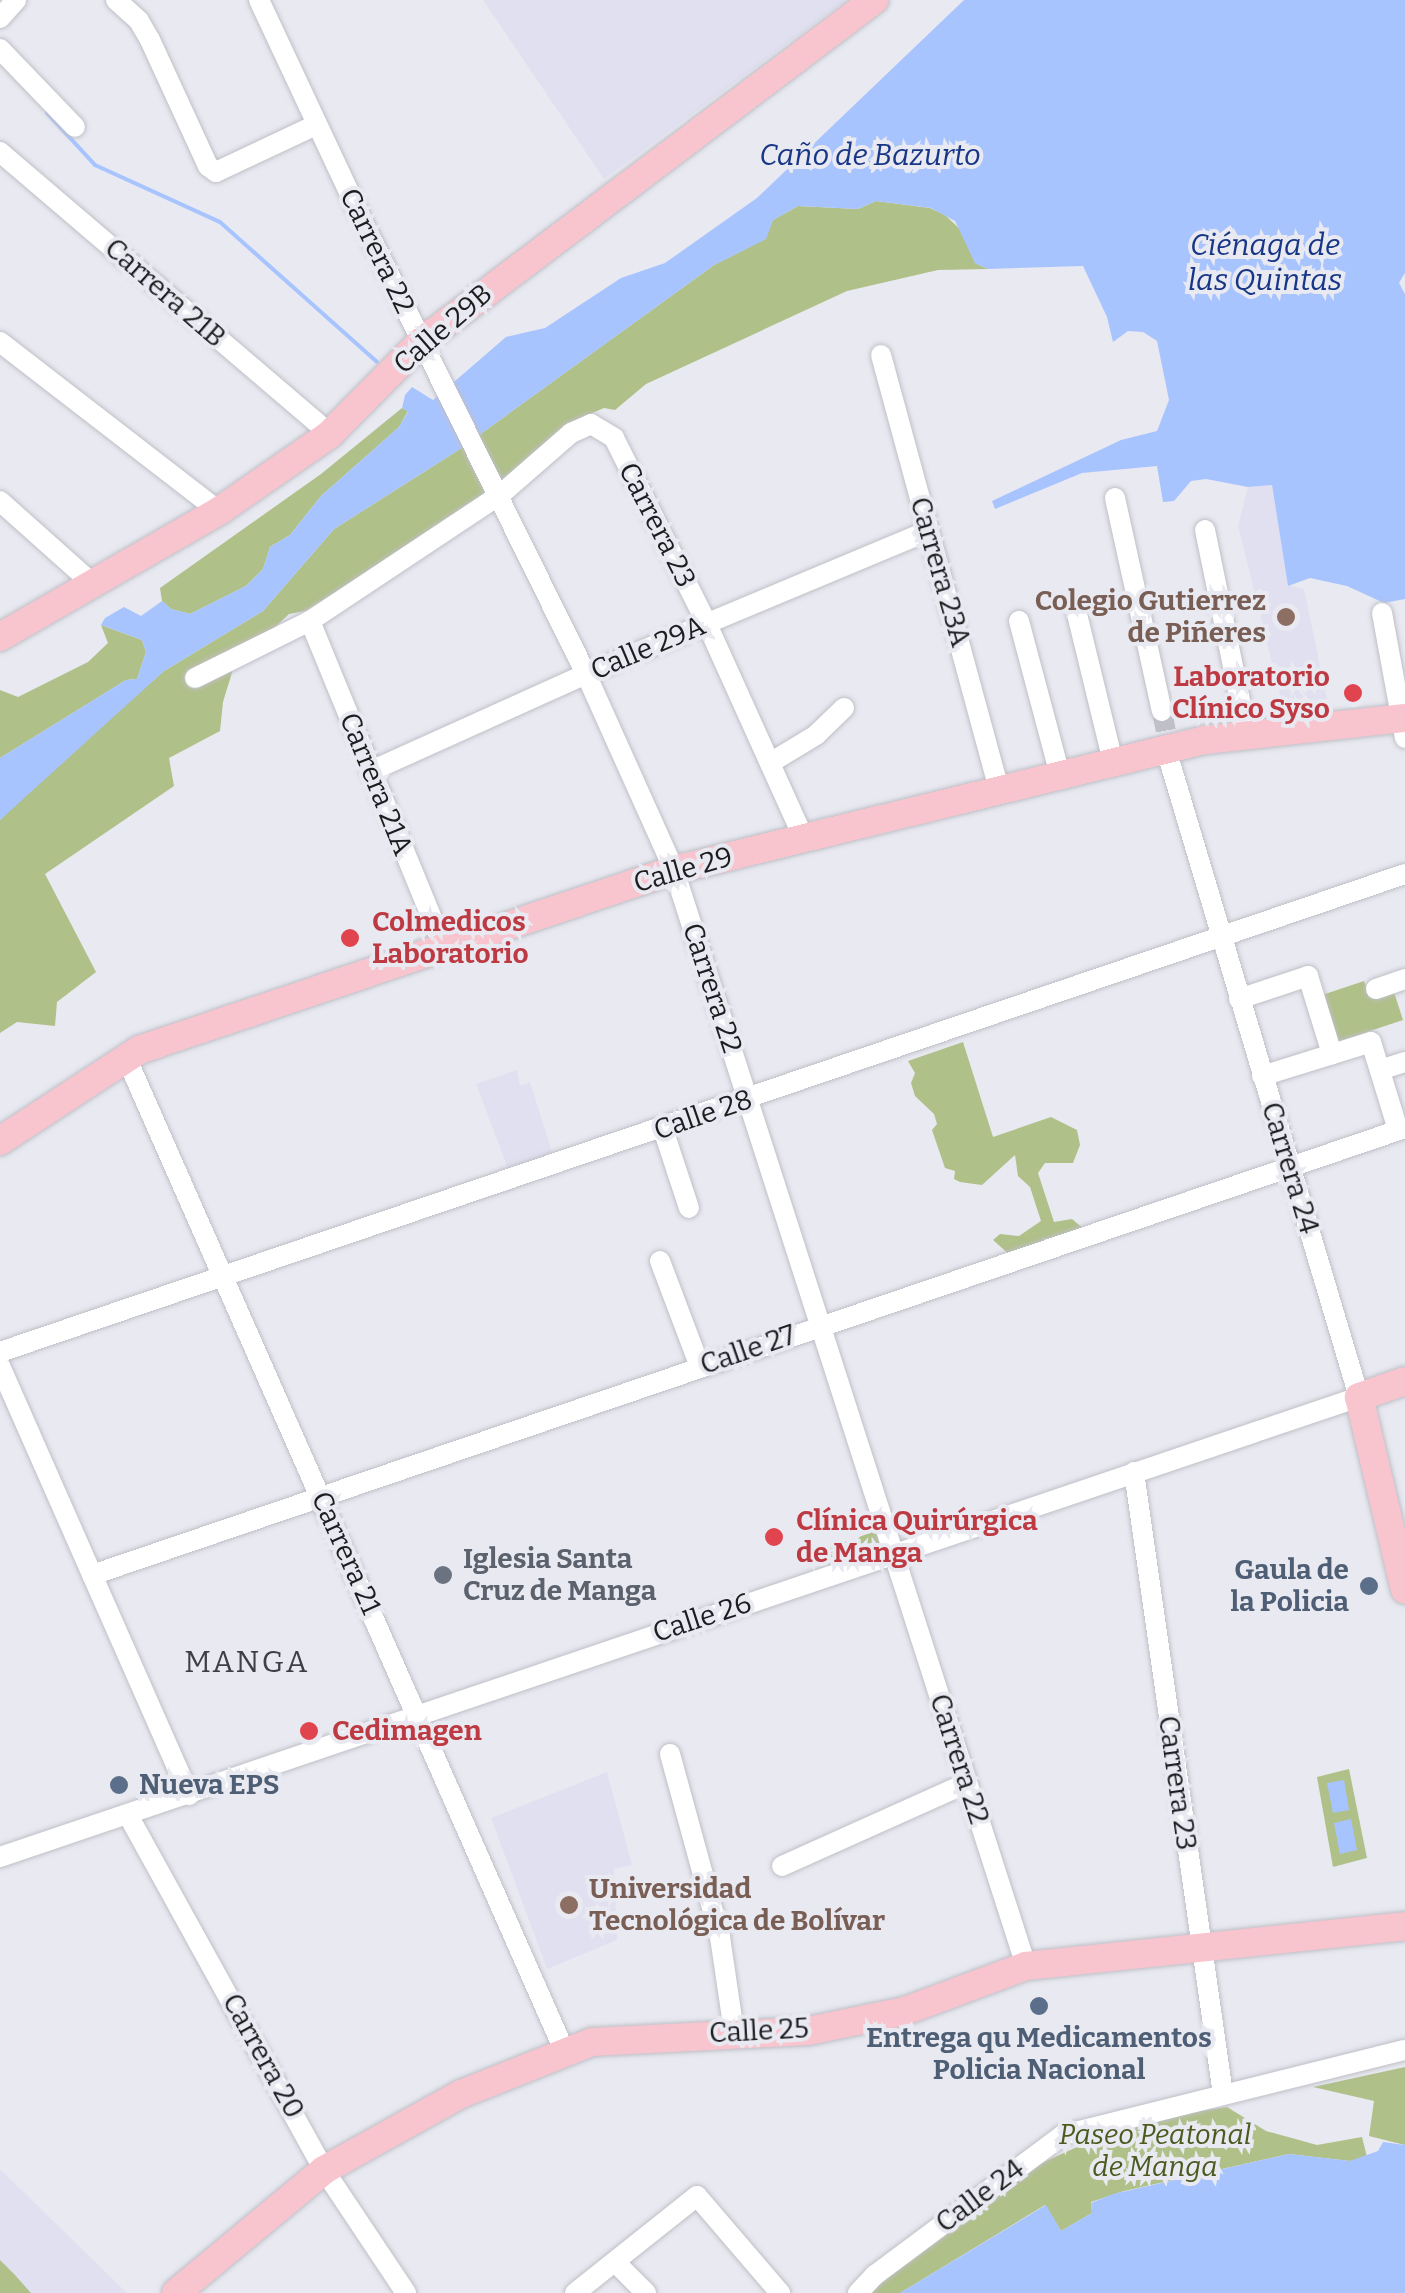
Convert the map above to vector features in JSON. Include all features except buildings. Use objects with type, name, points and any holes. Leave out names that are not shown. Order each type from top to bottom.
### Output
[{"type":"main road","name":"Calle 29B","points":[[0,637],[95,586],[218,511],[330,434],[874,0]]},
{"type":"main road","name":"Calle 29","points":[[0,1141],[126,1057],[674,870],[1168,745],[1403,725]]},
{"type":"main road","name":"Calle 26","points":[[1360,1397],[1405,1381]]},
{"type":"main road","name":"Carrera 24","points":[[1360,1397],[1405,1587]]},
{"type":"main road","name":"Calle 25","points":[[179,2292],[324,2170],[461,2094],[564,2050],[592,2042],[808,2031],[906,2011],[1026,1966],[1405,1926]]},
{"type":"street","points":[[0,18],[16,0]]},
{"type":"street","points":[[116,0],[139,21],[208,166],[216,172],[316,125]]},
{"type":"street","name":"Carrera 22","points":[[259,0],[427,354],[586,674],[674,870],[1026,1966]]},
{"type":"street","points":[[0,49],[75,127]]},
{"type":"street","name":"Carrera 21B","points":[[0,152],[330,434]]},
{"type":"street","points":[[0,342],[218,511]]},
{"type":"street","name":"Carrera 23A","points":[[880,355],[999,789]]},
{"type":"street","name":"Carrera 23","points":[[497,490],[571,433],[591,424],[608,430],[707,624],[804,839]]},
{"type":"street","points":[[196,678],[310,621],[497,490]]},
{"type":"street","points":[[1115,498],[1162,711]]},
{"type":"street","points":[[0,501],[95,586]]},
{"type":"street","name":"Calle 29A","points":[[371,772],[586,674],[928,530]]},
{"type":"street","points":[[1205,530],[1247,736]]},
{"type":"street","points":[[1075,606],[1113,762]]},
{"type":"street","points":[[1382,612],[1403,725]]},
{"type":"street","name":"Carrera 21A","points":[[310,621],[443,946]]},
{"type":"street","points":[[1019,621],[1060,775]]},
{"type":"street","points":[[770,762],[816,735],[844,708]]},
{"type":"street","name":"Carrera 24","points":[[1168,745],[1220,938],[1360,1397]]},
{"type":"street","name":"Calle 28","points":[[0,1352],[1405,874]]},
{"type":"street","points":[[1238,999],[1308,976],[1332,1054]]},
{"type":"street","points":[[1376,989],[1405,979]]},
{"type":"street","points":[[1262,1076],[1371,1042],[1402,1129]]},
{"type":"street","name":"Carrera 21","points":[[126,1057],[564,2050]]},
{"type":"street","points":[[1380,1070],[1405,1062]]},
{"type":"street","points":[[663,1129],[688,1208]]},
{"type":"street","name":"Calle 27","points":[[92,1575],[1402,1129]]},
{"type":"street","points":[[660,1261],[700,1366]]},
{"type":"street","points":[[0,1366],[189,1794]]},
{"type":"street","name":"Calle 26","points":[[0,1856],[1360,1397]]},
{"type":"street","name":"Carrera 23","points":[[1134,1472],[1200,1950],[1224,2094]]},
{"type":"street","points":[[670,1754],[720,1937],[734,2032]]},
{"type":"street","points":[[782,1866],[967,1783]]},
{"type":"street","name":"Carrera 20","points":[[128,1815],[324,2170],[406,2293]]},
{"type":"street","name":"Calle 24","points":[[858,2293],[903,2254],[1063,2135],[1405,2050]]},
{"type":"street","points":[[575,2293],[697,2196],[780,2293]]},
{"type":"street","points":[[615,2262],[646,2293]]},
{"type":"shaded area","points":[[483,0],[847,0],[604,179]]},
{"type":"shaded area","name":"Colegio Gutierrez de Piñeres","points":[[1272,485],[1288,585],[1304,589],[1329,709],[1286,719],[1238,526],[1248,487]]},
{"type":"shaded area","points":[[517,1070],[520,1086],[530,1082],[553,1155],[509,1171],[476,1084]]},
{"type":"shaded area","name":"Universidad Tecnológica de Bolívar","points":[[607,1772],[632,1865],[614,1869],[617,1940],[547,1969],[491,1818]]},
{"type":"shaded area","points":[[0,2169],[127,2293],[26,2293],[0,2265]]},
{"type":"green space","points":[[876,201],[930,208],[945,215],[962,231],[975,263],[988,269],[938,270],[847,291],[646,384],[615,410],[604,408],[583,417],[471,507],[305,611],[289,614],[234,666],[223,702],[220,731],[169,758],[174,786],[45,874],[96,972],[57,1002],[55,1026],[17,1022],[0,1033],[0,820],[33,786],[164,671],[263,611],[334,529],[457,451],[714,265],[765,239],[773,220],[798,206],[858,209]]},
{"type":"green space","points":[[402,408],[408,411],[399,427],[321,496],[290,535],[270,547],[263,569],[246,586],[190,614],[171,609],[162,601],[160,588],[321,474]]},
{"type":"green space","points":[[101,625],[142,640],[146,652],[137,679],[126,680],[0,758],[0,690],[18,697],[88,662],[108,643]]},
{"type":"green space","points":[[1364,981],[1370,997],[1393,989],[1403,1020],[1334,1043],[1319,996]]},
{"type":"green space","points":[[963,1042],[993,1137],[1051,1117],[1077,1130],[1080,1145],[1073,1163],[1045,1163],[1038,1173],[1054,1222],[1072,1219],[1085,1230],[1054,1245],[1044,1238],[1042,1250],[1010,1255],[993,1240],[1000,1234],[1019,1236],[1041,1221],[1030,1187],[1018,1176],[1015,1155],[982,1185],[960,1182],[954,1179],[955,1171],[945,1168],[932,1130],[937,1124],[934,1114],[915,1096],[911,1083],[915,1073],[908,1061]]},
{"type":"green space","points":[[877,1519],[886,1545],[829,1566],[823,1550],[870,1533],[867,1523]]},
{"type":"green space","points":[[1349,1769],[1367,1858],[1333,1867],[1317,1777]]},
{"type":"green space","points":[[1405,2067],[1405,2145],[1369,2136],[1374,2101],[1313,2087]]},
{"type":"green space","name":"Paseo Peatonal de Manga","points":[[1227,2107],[1266,2131],[1317,2145],[1362,2137],[1367,2157],[1350,2161],[1289,2154],[1124,2191],[1091,2202],[1092,2213],[1061,2231],[1045,2205],[900,2293],[869,2293],[913,2249],[1022,2172],[1134,2121]]},
{"type":"green space","points":[[0,2260],[14,2274],[31,2293],[0,2293]]},
{"type":"water","name":"Ciénaga de las Quintas","points":[[964,0],[1405,0],[1405,273],[1399,283],[1405,294],[1405,599],[1384,603],[1347,586],[1310,578],[1288,586],[1272,485],[1248,487],[1206,479],[1191,481],[1174,501],[1163,502],[1157,466],[1082,473],[995,509],[992,501],[1121,440],[1157,431],[1169,400],[1157,341],[1143,332],[1128,331],[1113,342],[1107,317],[1083,266],[988,269],[975,263],[955,221],[931,208],[876,201],[858,209],[798,206],[773,220],[766,239],[714,265],[457,451],[334,529],[263,611],[164,671],[0,820],[0,758],[126,680],[137,679],[146,652],[142,640],[101,625],[105,618],[124,607],[141,616],[162,601],[171,609],[190,614],[246,586],[263,569],[270,547],[290,535],[321,496],[399,427],[408,412],[402,408],[405,395],[412,387],[433,400],[506,337],[545,328],[621,278],[665,263],[757,198]]},
{"type":"water","points":[[1344,1780],[1349,1810],[1333,1813],[1327,1783]]},
{"type":"water","points":[[1351,1819],[1357,1850],[1340,1854],[1334,1823]]},
{"type":"water","points":[[1383,2142],[1405,2145],[1405,2293],[900,2293],[1046,2205],[1061,2231],[1092,2213],[1091,2203],[1113,2194],[1289,2154],[1350,2161],[1378,2151]]},
{"type":"waterway","points":[[47,113],[95,165],[220,222],[377,362]]},
{"type":"tunnel","points":[[1162,711],[1167,736]]},
{"type":"place","name":"Colegio Gutierrez de Piñeres","points":[[1286,617]]},
{"type":"place","name":"Laboratorio Clínico Syso","points":[[1353,693]]},
{"type":"place","name":"Colmedicos Laboratorio","points":[[350,938]]},
{"type":"place","name":"Clínica Quirúrgica de Manga","points":[[774,1537]]},
{"type":"place","name":"Iglesia Santa Cruz de Manga","points":[[443,1575]]},
{"type":"place","name":"Gaula de la Policia","points":[[1369,1586]]},
{"type":"place","name":"Cedimagen","points":[[309,1731]]},
{"type":"place","name":"Nueva EPS","points":[[119,1785]]},
{"type":"place","name":"Universidad Tecnológica de Bolívar","points":[[569,1905]]},
{"type":"place","name":"Entrega qu Medicamentos Policia Nacional","points":[[1039,2006]]},
{"type":"district","name":"MANGA","points":[[247,1662]]},
{"type":"water label","name":"Caño de Bazurto","points":[[870,155]]}]
